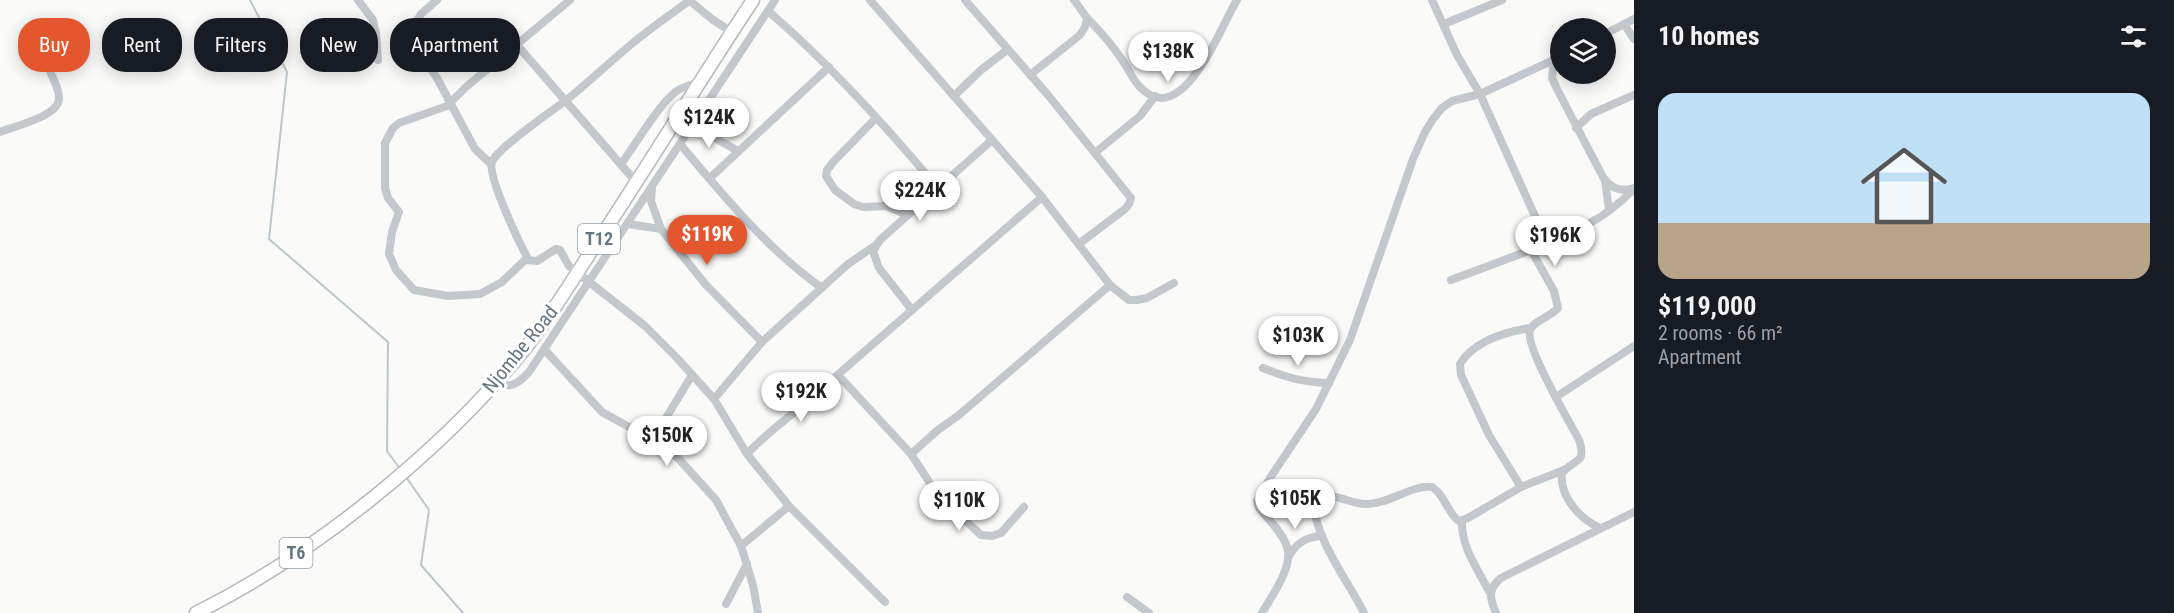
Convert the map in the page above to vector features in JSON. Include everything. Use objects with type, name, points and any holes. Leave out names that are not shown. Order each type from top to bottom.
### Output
[{"type":"highway","name":"Njombe Road","points":[[196,613],[286,560],[390,484],[469,411],[494,384],[524,349],[578,271],[637,183],[698,83],[753,0]]},
{"type":"street","points":[[358,0],[371,18]]},
{"type":"street","points":[[437,0],[421,14],[415,24],[424,57],[475,149],[491,164]]},
{"type":"street","points":[[520,41],[570,0]]},
{"type":"street","points":[[528,260],[491,170],[494,159],[635,41],[689,0],[732,32]]},
{"type":"street","points":[[494,384],[513,386],[520,382],[628,224],[775,0]]},
{"type":"street","points":[[870,0],[1042,197],[1080,243],[1110,285],[1129,300],[1137,300],[1147,298],[1174,283]]},
{"type":"street","points":[[965,0],[1096,152],[1131,198],[1125,209],[1080,243]]},
{"type":"street","points":[[1074,0],[1087,18],[1110,42],[1139,86],[1155,96],[1167,97],[1177,93],[1195,77],[1237,0]]},
{"type":"street","points":[[1432,0],[1462,65],[1480,94],[1540,231],[1531,250],[1451,280]]},
{"type":"street","points":[[1444,24],[1497,1]]},
{"type":"street","points":[[768,11],[829,67],[937,188]]},
{"type":"street","points":[[1030,75],[1080,35],[1087,18]]},
{"type":"street","points":[[1616,28],[1634,19]]},
{"type":"street","points":[[1624,24],[1634,39]]},
{"type":"street","points":[[520,49],[637,183]]},
{"type":"street","points":[[954,96],[981,70],[1007,50]]},
{"type":"street","points":[[1289,556],[1284,540],[1259,508],[1257,501],[1265,485],[1316,409],[1350,340],[1413,159],[1425,132],[1442,108],[1452,101],[1480,94],[1550,62]]},
{"type":"street","points":[[710,178],[829,67]]},
{"type":"street","points":[[0,132],[46,115],[57,107],[59,96],[50,72]]},
{"type":"street","points":[[485,72],[450,103],[440,109],[399,123],[388,136],[384,155],[386,192],[399,212],[392,232],[390,260],[396,270],[414,290],[459,296],[480,294],[497,286],[521,262],[537,261],[556,249],[560,249],[569,266],[661,340],[714,399],[747,454],[789,506],[885,602]]},
{"type":"street","points":[[621,164],[672,94],[679,89],[698,83]]},
{"type":"street","points":[[1555,84],[1604,178],[1609,196],[1609,210]]},
{"type":"street","points":[[1576,128],[1591,114],[1634,95]]},
{"type":"street","points":[[1096,152],[1140,116],[1155,96]]},
{"type":"street","points":[[876,118],[834,161],[827,170],[826,176],[835,190],[854,204],[863,207],[886,207],[908,215]]},
{"type":"street","points":[[692,124],[738,151]]},
{"type":"street","points":[[714,399],[762,342],[862,253],[876,245],[992,140]]},
{"type":"street","points":[[680,144],[785,259],[822,288]]},
{"type":"street","points":[[1604,178],[1615,189],[1634,188]]},
{"type":"street","points":[[652,188],[651,201],[661,229],[706,285],[762,342]]},
{"type":"street","points":[[1540,231],[1566,232],[1592,222],[1634,188]]},
{"type":"street","points":[[747,454],[1042,197]]},
{"type":"street","points":[[628,224],[661,229]]},
{"type":"street","points":[[876,245],[873,250],[874,258],[879,268],[912,310]]},
{"type":"street","points":[[1364,613],[1322,536],[1314,505],[1318,500],[1330,495],[1366,505],[1421,488],[1432,487],[1442,495],[1456,520],[1462,521],[1521,487],[1564,470],[1580,459],[1582,451],[1579,440],[1534,354],[1529,339],[1530,328],[1534,323],[1552,315],[1558,308],[1554,291],[1531,250]]},
{"type":"street","points":[[911,454],[1110,285]]},
{"type":"street","points":[[1521,487],[1490,435],[1461,375],[1460,364],[1468,353],[1498,335],[1530,328]]},
{"type":"street","points":[[1556,397],[1634,346]]},
{"type":"street","points":[[544,349],[602,412],[656,442],[678,458],[716,500],[741,546],[758,613]]},
{"type":"street","points":[[1263,368],[1289,379],[1329,383]]},
{"type":"street","points":[[656,442],[663,423],[692,375]]},
{"type":"street","points":[[838,375],[911,454],[937,494],[981,535],[992,537],[1001,533],[1024,507]]},
{"type":"street","points":[[1564,470],[1561,476],[1566,494],[1582,517],[1599,528]]},
{"type":"street","points":[[741,546],[789,506]]},
{"type":"street","points":[[1490,592],[1501,578],[1599,528],[1634,513]]},
{"type":"street","points":[[1577,540],[1581,531],[1582,517]]},
{"type":"street","points":[[1462,521],[1466,547],[1490,592],[1496,613]]},
{"type":"street","points":[[1262,613],[1281,581],[1289,556],[1298,543],[1322,536]]},
{"type":"street","points":[[726,604],[747,564]]},
{"type":"street","points":[[1127,597],[1149,613]]},
{"type":"waterway","points":[[250,0],[287,72],[269,239],[388,342],[387,451],[401,470]]},
{"type":"waterway","points":[[406,477],[429,510],[421,565],[463,613]]}]
